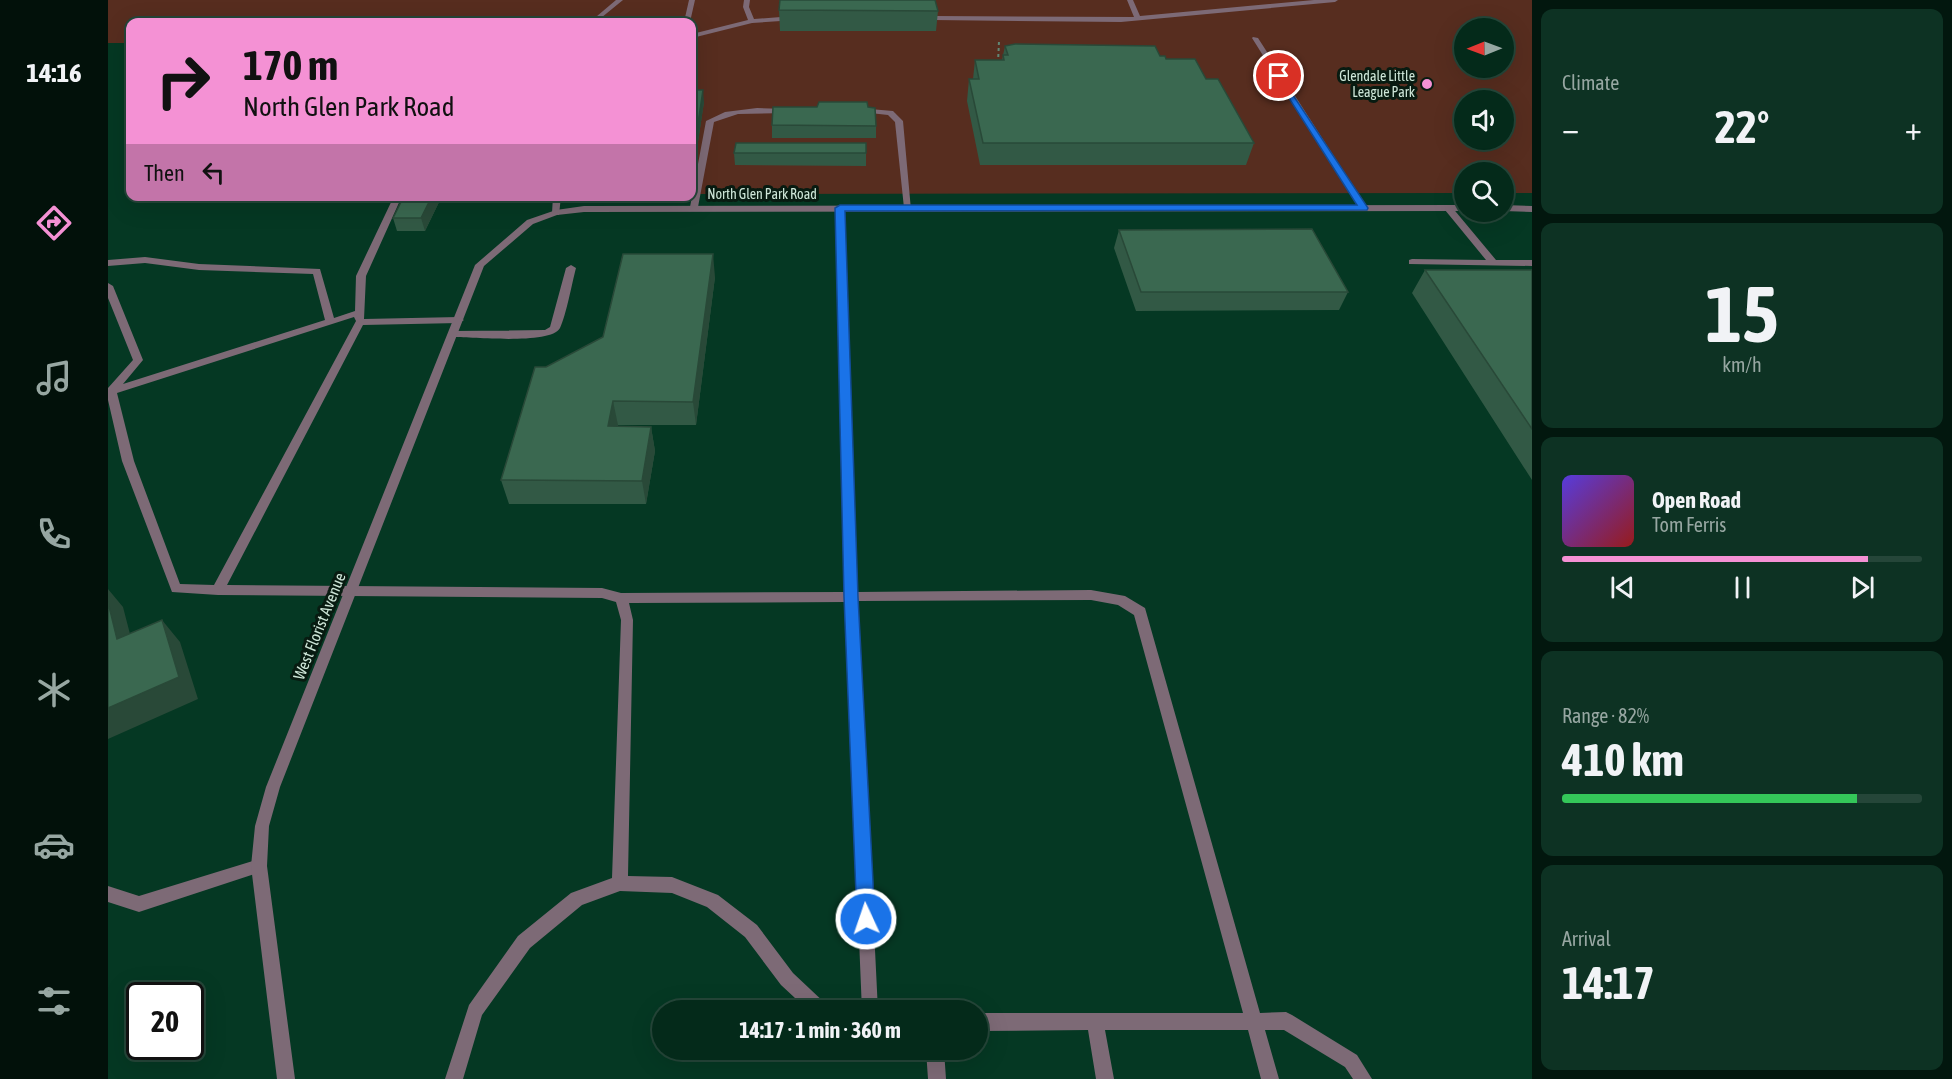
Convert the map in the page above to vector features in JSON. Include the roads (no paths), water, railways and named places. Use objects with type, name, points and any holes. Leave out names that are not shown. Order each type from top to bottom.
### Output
[{"type":"street","points":[[598,18],[620,0]]},
{"type":"street","points":[[688,18],[692,0]]},
{"type":"street","points":[[747,0],[746,7],[752,21]]},
{"type":"street","points":[[1130,0],[1138,18]]},
{"type":"street","points":[[933,18],[1138,18],[1335,0]]},
{"type":"street","points":[[696,35],[752,21],[781,20]]},
{"type":"street","points":[[1255,39],[1364,208]]},
{"type":"street","points":[[852,110],[890,113],[899,121],[908,208]]},
{"type":"street","points":[[696,196],[710,121],[722,114],[740,111],[796,111]]},
{"type":"street","points":[[218,590],[359,317],[361,276],[396,201]]},
{"type":"street","points":[[556,213],[557,201]]},
{"type":"street","points":[[694,207],[695,201]]},
{"type":"street","name":"North Glen Park Road","points":[[530,222],[556,213],[584,209],[694,207],[1454,208]]},
{"type":"street","points":[[840,208],[851,597],[869,1000]]},
{"type":"street","points":[[1448,208],[1493,262]]},
{"type":"street","points":[[1514,208],[1532,208]]},
{"type":"street","name":"West Florist Avenue","points":[[286,1079],[259,866],[262,826],[273,787],[480,265],[530,222]]},
{"type":"street","points":[[108,263],[145,260],[199,267],[317,271],[330,322]]},
{"type":"street","points":[[1412,262],[1532,262]]},
{"type":"street","points":[[454,334],[536,335],[548,333],[555,328],[571,268]]},
{"type":"street","points":[[108,286],[138,360],[111,391]]},
{"type":"street","points":[[111,391],[330,322],[359,317],[459,320]]},
{"type":"street","points":[[111,391],[128,461],[176,589],[350,593],[602,593],[621,598],[1091,595],[1121,600],[1140,612],[1270,1079]]},
{"type":"street","points":[[620,883],[627,620],[621,598]]},
{"type":"street","points":[[108,894],[139,903],[259,866]]},
{"type":"street","points":[[454,1079],[476,1011],[524,942],[577,899],[620,883],[672,885],[712,901],[751,931],[787,979],[809,1000]]},
{"type":"street","points":[[1095,1021],[1105,1079]]},
{"type":"street","points":[[988,1022],[1286,1021],[1351,1060],[1363,1079]]},
{"type":"street","points":[[936,1060],[937,1079]]},
{"type":"place","name":"Glendale Little League Park","points":[[1427,84]]}]
